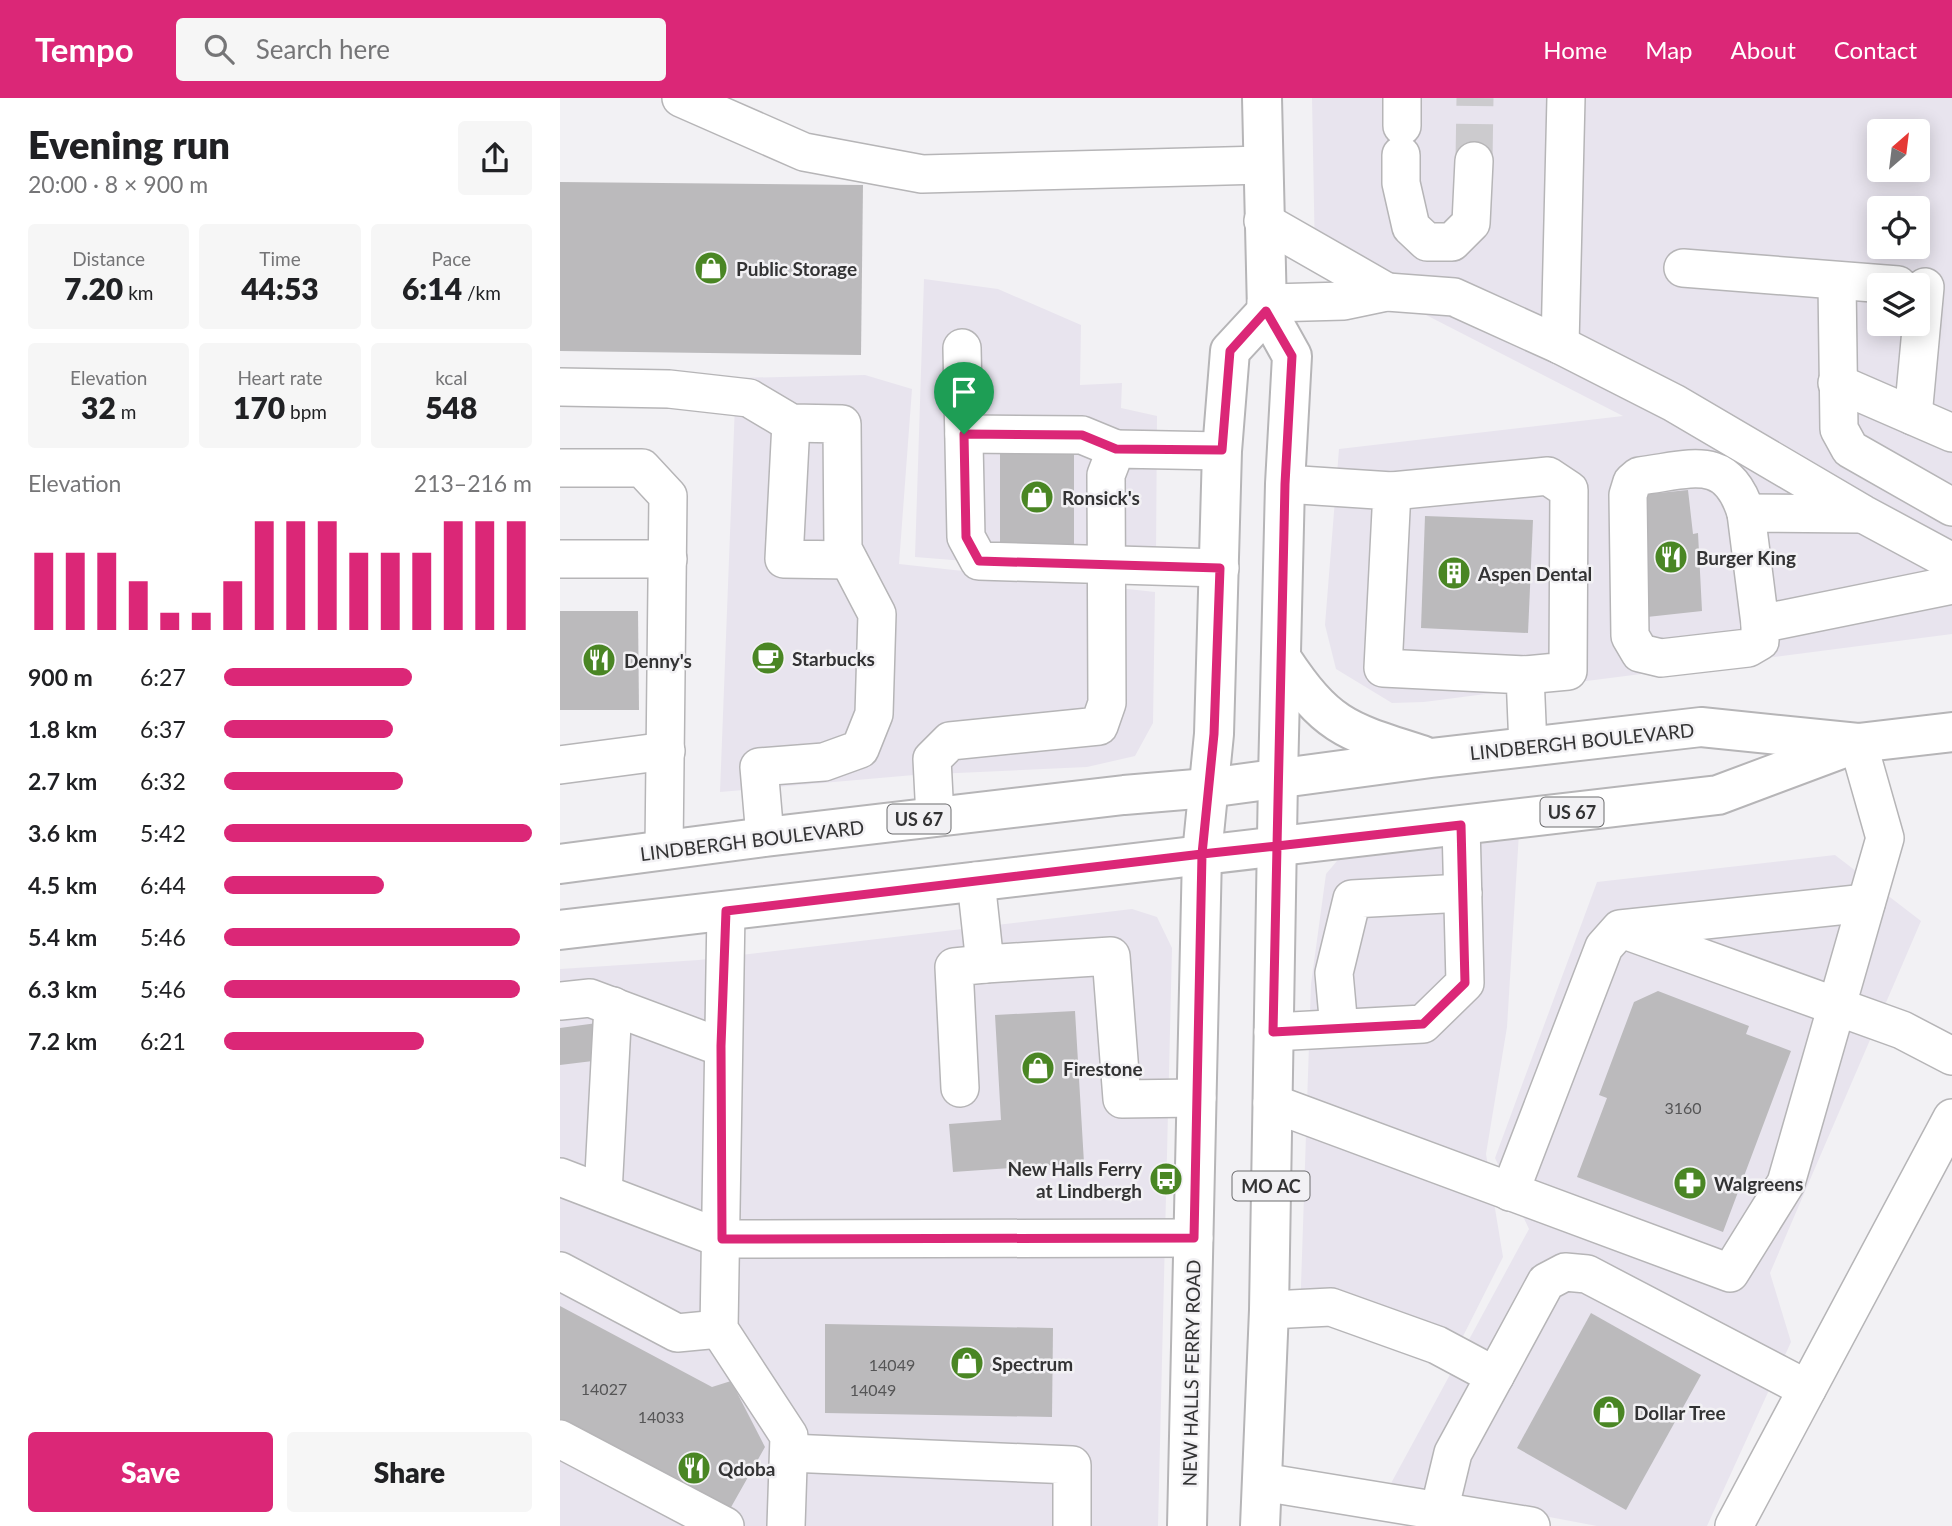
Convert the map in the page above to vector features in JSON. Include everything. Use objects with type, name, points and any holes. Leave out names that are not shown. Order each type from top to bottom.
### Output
[{"type":"main road","points":[[1262,98],[1266,307],[1292,356],[1285,484],[1278,778]]},
{"type":"main road","name":"NEW HALLS FERRY ROAD","points":[[1187,1526],[1202,854],[1214,734],[1222,450],[1230,351],[1266,307]]},
{"type":"main road","points":[[1282,659],[1306,696],[1331,720],[1368,738],[1430,758]]},
{"type":"main road","name":"LINDBERGH BOULEVARD","points":[[1430,758],[1702,727],[1858,743],[1952,732]]},
{"type":"main road","name":"LINDBERGH BOULEVARD","points":[[560,930],[1718,795],[1858,743]]},
{"type":"main road","name":"US 67","points":[[1278,778],[1430,758]]},
{"type":"main road","name":"LINDBERGH BOULEVARD","points":[[560,864],[1124,794],[1208,788],[1278,778]]},
{"type":"main road","name":"MO AC","points":[[1260,1526],[1269,1310],[1278,778]]},
{"type":"street","points":[[681,98],[804,152],[922,174],[1263,165]]},
{"type":"street","points":[[1560,345],[1566,98]]},
{"type":"street","points":[[1402,127],[1401,183],[1411,228],[1427,242],[1452,242],[1471,223],[1475,161]]},
{"type":"street","points":[[1263,221],[1387,292]]},
{"type":"street","points":[[1683,268],[1867,283]]},
{"type":"street","points":[[1837,282],[1839,429],[1850,449],[1952,507]]},
{"type":"street","points":[[1266,307],[1344,302],[1387,292],[1454,297],[1560,345],[1674,403],[1863,514],[1952,562]]},
{"type":"street","points":[[1913,416],[1919,336]]},
{"type":"street","points":[[962,348],[966,537],[979,561],[1220,568]]},
{"type":"street","points":[[1837,383],[1952,433]]},
{"type":"street","points":[[560,387],[669,389],[749,398],[791,423],[842,424],[843,550],[877,614],[874,714],[860,749],[824,762],[759,767],[765,837]]},
{"type":"street","points":[[791,423],[784,559],[848,560]]},
{"type":"street","points":[[964,434],[1082,435],[1116,449],[1222,450]]},
{"type":"street","points":[[934,817],[932,759],[950,741],[1099,726],[1107,703],[1106,475],[1116,449]]},
{"type":"street","points":[[560,468],[642,468],[668,496],[664,850]]},
{"type":"street","points":[[1701,468],[1723,475],[1738,489],[1746,513],[1760,624],[1760,641],[1748,648],[1661,658],[1640,653],[1630,636],[1628,495],[1632,482],[1639,476],[1701,468]]},
{"type":"street","points":[[1285,484],[1392,491],[1548,476],[1569,491],[1568,671],[1525,675],[1383,668],[1392,491]]},
{"type":"street","points":[[1746,513],[1863,514]]},
{"type":"street","points":[[560,559],[667,559]]},
{"type":"street","points":[[1760,624],[1952,586]]},
{"type":"street","points":[[1525,675],[1528,747]]},
{"type":"street","points":[[1272,1103],[1730,1273],[1786,1183],[1885,838],[1858,743]]},
{"type":"street","points":[[560,765],[666,751]]},
{"type":"street","points":[[1273,1032],[1423,1024],[1465,983],[1461,825]]},
{"type":"street","points":[[976,881],[985,964]]},
{"type":"street","points":[[1339,1028],[1334,973],[1352,899],[1463,893]]},
{"type":"street","points":[[1510,1192],[1604,947],[1620,929],[1866,902]]},
{"type":"street","points":[[726,911],[721,1046],[722,1239],[719,1329],[789,1436],[786,1526]]},
{"type":"street","points":[[1620,929],[1902,1030],[1952,1056]]},
{"type":"street","points":[[960,1088],[954,967],[1111,956],[1122,1099],[1197,1098]]},
{"type":"street","points":[[560,1001],[590,998],[721,1046]]},
{"type":"street","points":[[603,1193],[613,1006]]},
{"type":"street","points":[[1734,1526],[1952,1118]]},
{"type":"street","points":[[560,1177],[722,1239],[1194,1238]]},
{"type":"street","points":[[560,1271],[677,1333],[719,1329]]},
{"type":"street","points":[[1439,1511],[1453,1453],[1546,1282],[1565,1272],[1587,1274],[1807,1389]]},
{"type":"street","points":[[1269,1310],[1331,1307],[1437,1345],[1495,1376]]},
{"type":"street","points":[[560,1438],[725,1526]]},
{"type":"street","points":[[789,1453],[1072,1465],[1072,1526]]},
{"type":"street","points":[[1262,1482],[1531,1526]]},
{"type":"shaded area","points":[[1312,98],[1952,98],[1952,634],[1424,702],[1392,703],[1336,669],[1325,625],[1339,449],[1623,416],[1315,258]]},
{"type":"shaded area","points":[[924,279],[998,289],[1081,325],[1080,385],[1122,383],[1121,408],[1157,416],[1156,556],[1066,569],[915,557]]},
{"type":"shaded area","points":[[865,375],[912,389],[899,564],[1155,592],[1153,723],[1135,756],[1087,767],[914,775],[720,792],[736,378]]},
{"type":"shaded area","points":[[1519,833],[1507,1027],[1486,1154],[1503,1257],[1456,1350],[1300,1316],[1311,984],[1326,874],[1348,848]]},
{"type":"shaded area","points":[[1835,855],[1921,921],[1770,1273],[1791,1342],[1707,1526],[1597,1526],[1389,1487],[1529,1229],[1495,1158],[1597,882]]},
{"type":"shaded area","points":[[1132,909],[1157,917],[1172,948],[1158,1526],[560,1526],[560,969],[699,960]]},
{"type":"building","name":"Public Storage","points":[[560,182],[863,185],[861,355],[560,351]]},
{"type":"building","name":"Ronsick's","points":[[1000,449],[1074,449],[1074,544],[1000,544]]},
{"type":"building","name":"Burger King","points":[[1688,490],[1693,534],[1698,533],[1702,611],[1647,617],[1639,495]]},
{"type":"building","points":[[1425,516],[1533,520],[1528,633],[1421,628]]},
{"type":"building","name":"Denny's","points":[[560,611],[638,611],[639,710],[560,710]]},
{"type":"building","points":[[1658,991],[1749,1026],[1746,1034],[1791,1051],[1723,1232],[1577,1177],[1607,1098],[1599,1095],[1634,1002]]},
{"type":"building","name":"Firestone","points":[[1075,1011],[1084,1163],[953,1172],[949,1124],[1001,1120],[995,1015]]},
{"type":"building","points":[[597,1023],[601,1060],[560,1065],[560,1028]]},
{"type":"building","points":[[560,1306],[712,1387],[731,1381],[765,1447],[730,1509],[560,1420]]},
{"type":"building","name":"Dollar Tree","points":[[1591,1313],[1701,1375],[1626,1510],[1517,1448]]},
{"type":"building","points":[[825,1324],[1053,1328],[1052,1417],[825,1413]]},
{"type":"tunnel","points":[[1474,161],[1475,98]]},
{"type":"place","name":"Public Storage","points":[[711,268]]},
{"type":"place","name":"Ronsick's","points":[[1037,497]]},
{"type":"place","name":"Burger King","points":[[1671,557]]},
{"type":"place","name":"Aspen Dental","points":[[1454,573]]},
{"type":"place","name":"Starbucks","points":[[768,658]]},
{"type":"place","name":"Denny's","points":[[599,660]]},
{"type":"place","name":"Firestone","points":[[1038,1068]]},
{"type":"place","name":"New Halls Ferry at Lindbergh","points":[[1166,1179]]},
{"type":"place","name":"Walgreens","points":[[1690,1183]]},
{"type":"place","name":"Spectrum","points":[[967,1363]]},
{"type":"place","name":"Dollar Tree","points":[[1609,1412]]},
{"type":"place","name":"Qdoba","points":[[694,1468]]},
{"type":"route","points":[[964,434],[966,537],[979,561],[1220,568],[1214,734],[1202,854],[726,911],[721,1046],[722,1239],[1194,1238],[1202,854],[1277,846],[1273,1032],[1423,1024],[1465,983],[1461,825],[1277,846],[1285,484],[1292,356],[1266,311],[1230,351],[1222,450],[1116,449],[1082,435],[964,434]]}]
